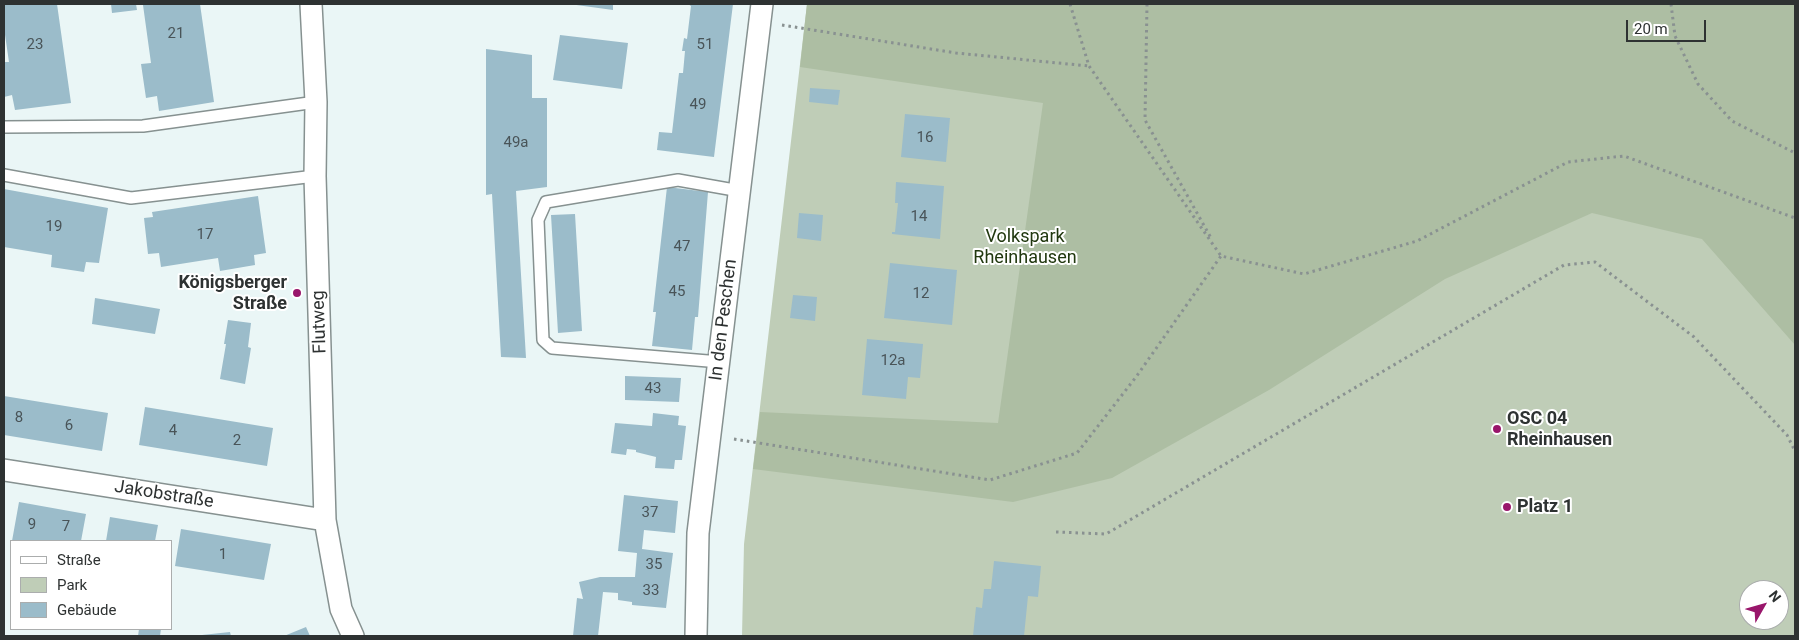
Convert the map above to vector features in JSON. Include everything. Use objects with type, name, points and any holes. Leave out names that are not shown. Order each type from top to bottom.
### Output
[{"type":"street","name":"Flutweg","points":[[311,4],[316,102],[315,176],[325,520],[341,609],[353,636]]},
{"type":"street","name":"In den Peschen","points":[[696,636],[698,533],[761,12]]},
{"type":"street","name":"Jakobstraße","points":[[4,470],[325,520]]},
{"type":"lane","points":[[4,127],[143,126],[316,102]]},
{"type":"lane","points":[[4,175],[131,198],[315,176]]},
{"type":"lane","points":[[720,362],[552,348],[543,340],[538,220],[546,202],[678,180],[740,191]]},
{"type":"path","points":[[1070,4],[1089,66],[1221,256],[1304,274],[1418,241],[1568,162],[1624,156],[1795,218]]},
{"type":"path","points":[[1147,4],[1145,120],[1221,256]]},
{"type":"path","points":[[1671,4],[1675,36],[1698,84],[1732,121],[1795,153]]},
{"type":"path","points":[[761,12],[956,53],[1089,66]]},
{"type":"path","points":[[710,435],[847,459],[990,480],[1077,454],[1136,377],[1221,256]]},
{"type":"path","points":[[1056,532],[1106,534],[1564,265],[1595,262],[1694,337],[1787,435],[1795,451]]},
{"type":"green space","points":[[807,4],[1795,4],[1795,636],[742,636],[744,544]]},
{"type":"green space","name":"Volkspark Rheinhausen","points":[[807,4],[1795,4],[1795,345],[1702,239],[1592,213],[1445,279],[1269,390],[1112,478],[1013,502],[753,469],[760,412],[998,423],[1043,103],[800,67]]},
{"type":"building","points":[[4,4],[57,4],[71,103],[15,110],[12,95],[4,97],[4,62],[9,62],[4,28]]},
{"type":"building","points":[[111,4],[136,4],[137,10],[112,13]]},
{"type":"building","points":[[200,4],[214,102],[159,111],[157,96],[146,98],[141,64],[151,63],[143,5]]},
{"type":"building","points":[[569,4],[613,4],[613,10]]},
{"type":"building","points":[[688,4],[733,4],[714,157],[657,150],[659,132],[672,133],[679,73],[683,73],[685,51],[682,51],[684,38],[687,39],[691,6]]},
{"type":"building","points":[[560,35],[628,43],[622,89],[553,80]]},
{"type":"building","points":[[486,49],[532,55],[532,98],[547,98],[547,187],[516,191],[526,358],[501,357],[492,194],[486,195]]},
{"type":"building","points":[[810,88],[840,90],[838,105],[809,102]]},
{"type":"building","points":[[905,114],[950,118],[946,162],[901,157]]},
{"type":"building","points":[[896,182],[944,186],[940,239],[892,234],[892,232],[895,232],[898,203],[895,203]]},
{"type":"building","points":[[667,187],[708,192],[698,317],[695,317],[692,350],[652,346],[656,312],[653,312]]},
{"type":"building","points":[[4,189],[108,208],[99,263],[86,262],[84,272],[51,267],[52,255],[4,247]]},
{"type":"building","points":[[258,196],[266,253],[254,255],[255,265],[220,271],[218,258],[161,267],[159,253],[148,254],[144,218],[153,217],[152,212]]},
{"type":"building","points":[[799,213],[823,215],[821,241],[797,238]]},
{"type":"building","points":[[575,214],[582,331],[558,333],[551,215]]},
{"type":"building","points":[[890,263],[957,270],[952,325],[884,318]]},
{"type":"building","points":[[793,295],[817,297],[815,321],[790,318]]},
{"type":"building","points":[[95,298],[160,309],[155,334],[92,324]]},
{"type":"building","points":[[228,320],[251,323],[248,347],[251,348],[245,384],[220,379]]},
{"type":"building","points":[[867,339],[923,344],[920,378],[908,377],[906,399],[862,395]]},
{"type":"building","points":[[625,376],[681,378],[679,402],[625,400]]},
{"type":"building","points":[[4,396],[108,413],[102,451],[4,435]]},
{"type":"building","points":[[145,407],[273,428],[267,466],[139,445]]},
{"type":"building","points":[[653,413],[679,416],[678,425],[686,426],[682,460],[675,460],[674,469],[655,468],[656,457],[636,452],[636,450],[627,449],[626,455],[611,453],[615,423],[652,426]]},
{"type":"building","points":[[624,495],[678,501],[675,533],[644,530],[642,549],[673,553],[666,608],[632,605],[632,602],[618,600],[618,593],[603,592],[598,636],[573,636],[577,598],[583,599],[579,582],[600,577],[635,577],[637,553],[618,551]]},
{"type":"building","points":[[19,502],[86,514],[81,540],[12,540]]},
{"type":"building","points":[[110,517],[158,525],[155,540],[106,540]]},
{"type":"building","points":[[181,529],[271,544],[264,580],[175,566]]},
{"type":"building","points":[[994,561],[1041,566],[1038,597],[1028,596],[1024,636],[973,636],[976,607],[982,608],[984,589],[991,589]]},
{"type":"building","points":[[306,627],[310,636],[284,636]]},
{"type":"building","points":[[139,630],[161,630],[160,636],[138,636]]},
{"type":"building","points":[[230,632],[231,636],[202,636],[202,635]]},
{"type":"place","name":"Königsberger Straße","points":[[297,293]]},
{"type":"place","name":"OSC 04 Rheinhausen","points":[[1497,429]]},
{"type":"place","name":"Platz 1","points":[[1507,507]]}]
